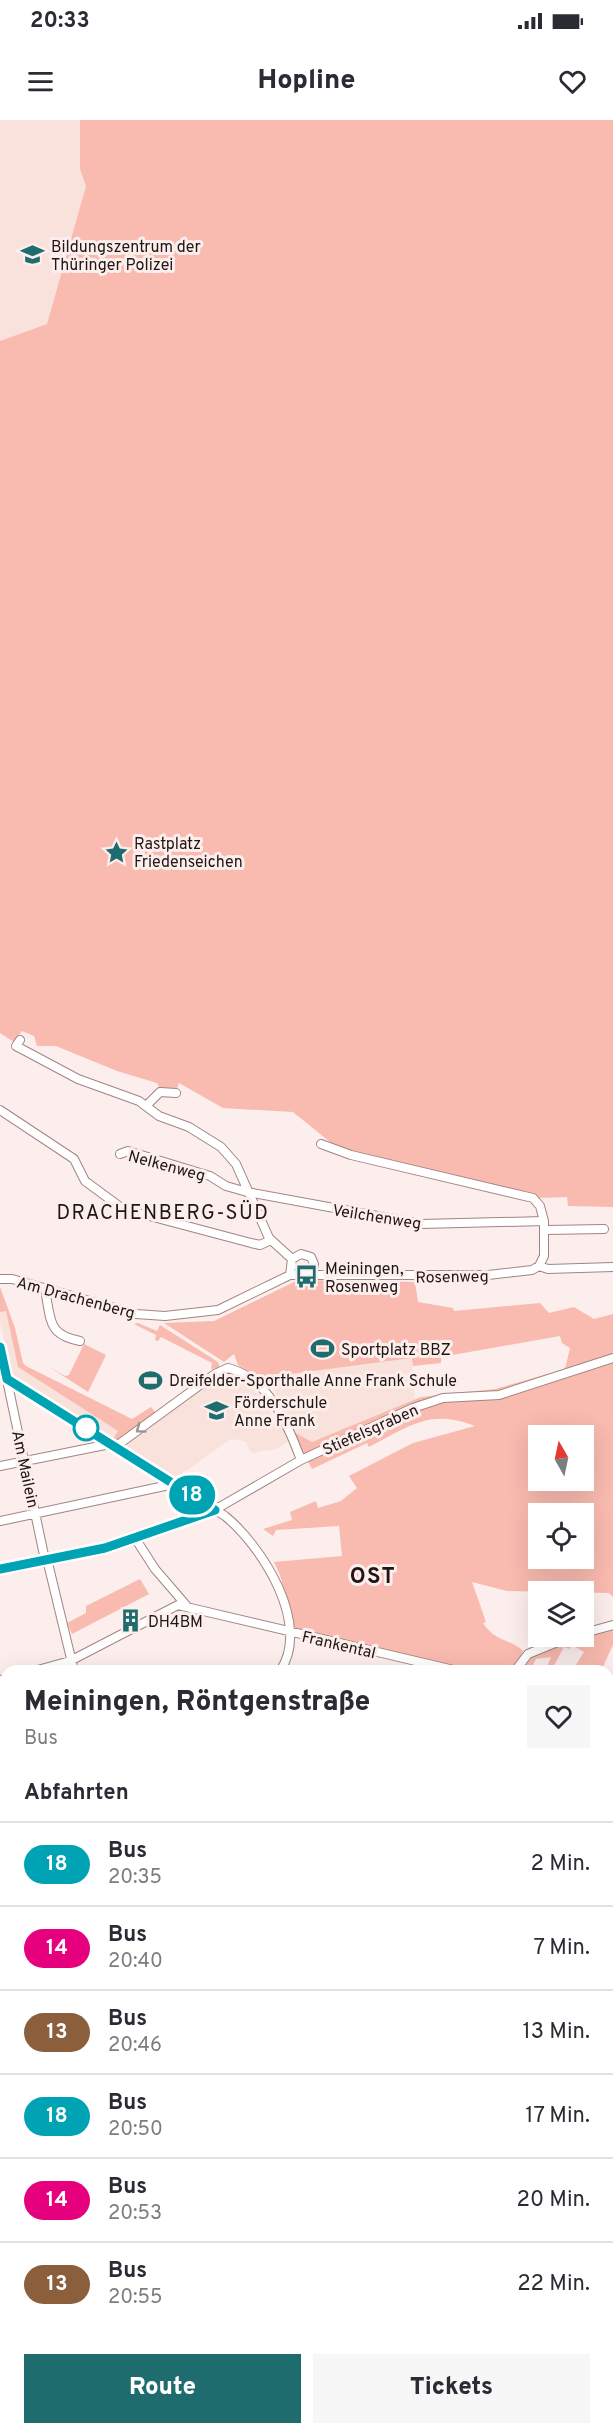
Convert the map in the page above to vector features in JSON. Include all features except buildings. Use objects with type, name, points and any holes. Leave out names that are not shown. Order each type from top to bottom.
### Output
[{"type":"street","points":[[20,1040],[16,1046],[32,1056],[78,1079],[147,1105],[159,1116],[189,1127],[222,1147],[236,1164],[271,1240],[292,1259]]},
{"type":"street","points":[[147,1105],[160,1092],[176,1093]]},
{"type":"street","points":[[0,1110],[74,1159],[85,1180],[128,1212],[260,1245],[271,1240]]},
{"type":"street","points":[[321,1144],[351,1155],[533,1198],[540,1206],[546,1230],[544,1256],[539,1266]]},
{"type":"street","name":"Nelkenweg","points":[[120,1154],[129,1151],[210,1176],[226,1186],[247,1192]]},
{"type":"street","name":"Veilchenweg","points":[[247,1192],[421,1224],[544,1221]]},
{"type":"street","points":[[546,1230],[604,1228]]},
{"type":"street","points":[[292,1259],[301,1254],[311,1257],[314,1264],[311,1274]]},
{"type":"street","points":[[290,1275],[292,1259]]},
{"type":"street","name":"Rosenweg","points":[[290,1275],[488,1275],[532,1270],[539,1266],[548,1269],[613,1268]]},
{"type":"street","name":"Am Drachenberg","points":[[0,1279],[12,1279],[136,1314],[152,1316],[218,1310],[290,1275]]},
{"type":"street","points":[[47,1289],[46,1295],[54,1329],[66,1338],[80,1341]]},
{"type":"street","name":"Am Mailein","points":[[0,1347],[35,1514],[72,1665]]},
{"type":"street","name":"Stiefelsgraben","points":[[0,1569],[94,1551],[215,1510],[301,1460],[423,1404],[443,1398],[499,1395],[613,1358]]},
{"type":"street","points":[[0,1466],[113,1445],[215,1374],[228,1368],[247,1375],[266,1391],[294,1442],[301,1460]]},
{"type":"street","points":[[0,1372],[7,1379],[232,1522],[258,1549],[283,1602],[291,1632],[290,1654],[284,1665]]},
{"type":"street","points":[[0,1521],[174,1484]]},
{"type":"street","points":[[135,1538],[156,1569],[186,1605]]},
{"type":"street","points":[[56,1665],[70,1661],[178,1605],[186,1605]]},
{"type":"street","name":"Frankental","points":[[186,1605],[432,1665]]},
{"type":"street","points":[[594,1630],[613,1625]]},
{"type":"street","points":[[520,1665],[528,1654],[545,1647]]},
{"type":"shaded area","name":"Bildungszentrum der Thüringer Polizei","points":[[0,120],[80,120],[80,169],[86,185],[47,324],[0,341]]},
{"type":"shaded area","points":[[80,120],[613,120],[613,1207],[568,1206],[567,1197],[537,1198],[340,1150],[293,1112],[223,1108],[179,1083],[176,1091],[161,1091],[157,1083],[117,1071],[56,1046],[37,1046],[34,1036],[22,1031],[14,1042],[0,1033],[0,341],[47,324],[86,186],[80,169]]},
{"type":"shaded area","points":[[298,1280],[415,1282],[418,1302],[453,1308],[454,1311],[540,1303],[549,1313],[574,1307],[594,1319],[613,1314],[613,1597],[609,1593],[594,1593],[594,1581],[528,1581],[528,1591],[507,1591],[472,1582],[486,1622],[483,1623],[493,1634],[523,1651],[517,1665],[442,1665],[298,1630],[294,1626],[280,1575],[274,1562],[342,1556],[339,1526],[276,1530],[273,1536],[263,1529],[292,1520],[290,1512],[316,1501],[318,1508],[341,1501],[357,1488],[349,1476],[413,1443],[475,1426],[445,1419],[420,1422],[369,1447],[367,1443],[312,1469],[292,1431],[312,1442],[421,1397],[495,1389],[565,1369],[570,1348],[562,1343],[560,1336],[441,1357],[441,1363],[413,1366],[412,1358],[260,1378],[238,1365],[234,1354],[224,1362],[164,1323],[214,1321]]},
{"type":"shaded area","points":[[0,1287],[15,1328],[23,1363],[26,1366],[132,1419],[151,1407],[156,1413],[117,1441],[113,1439],[118,1431],[18,1367],[6,1311],[0,1312]]},
{"type":"shaded area","points":[[6,1311],[18,1367],[118,1431],[113,1439],[13,1376],[0,1323],[0,1312]]},
{"type":"shaded area","points":[[138,1323],[157,1331],[160,1325],[218,1362],[220,1368],[211,1369],[212,1363],[161,1337],[158,1341],[155,1340],[156,1335],[134,1324]]},
{"type":"shaded area","points":[[84,1344],[106,1355],[88,1392],[48,1366],[65,1376],[69,1375]]},
{"type":"shaded area","points":[[412,1358],[415,1400],[312,1442],[292,1431],[275,1404],[280,1401],[273,1388],[260,1378]]},
{"type":"shaded area","points":[[223,1377],[242,1382],[260,1395],[278,1426],[281,1424],[288,1442],[276,1449],[251,1453],[245,1441],[231,1439],[174,1479],[128,1450],[128,1443],[134,1437],[208,1382],[210,1386]]},
{"type":"shaded area","points":[[140,1579],[149,1594],[72,1634],[67,1623],[86,1613],[86,1606]]},
{"type":"shaded area","points":[[613,1626],[613,1645],[604,1665],[576,1665],[584,1652],[575,1647],[594,1647],[594,1633]]},
{"type":"shaded area","points":[[554,1647],[564,1647],[554,1665],[548,1665],[551,1657],[536,1659],[533,1665],[524,1665],[531,1655]]},
{"type":"bus line","name":"18","points":[[0,1347],[7,1379],[215,1510],[105,1548],[0,1569]]},
{"type":"place","name":"Bildungszentrum der Thüringer Polizei","points":[[33,255]]},
{"type":"place","name":"Rastplatz Friedenseichen","points":[[116,852]]},
{"type":"place","name":"Meiningen, Rosenweg","points":[[307,1277]]},
{"type":"place","name":"Sportplatz BBZ","points":[[323,1349]]},
{"type":"place","name":"Dreifelder-Sporthalle Anne Frank Schule","points":[[151,1380]]},
{"type":"place","name":"Förderschule Anne Frank","points":[[216,1411]]},
{"type":"place","name":"DH4BM","points":[[130,1621]]},
{"type":"district","name":"DRACHENBERG-SÜD","points":[[163,1212]]},
{"type":"district","name":"OST","points":[[373,1575]]}]
